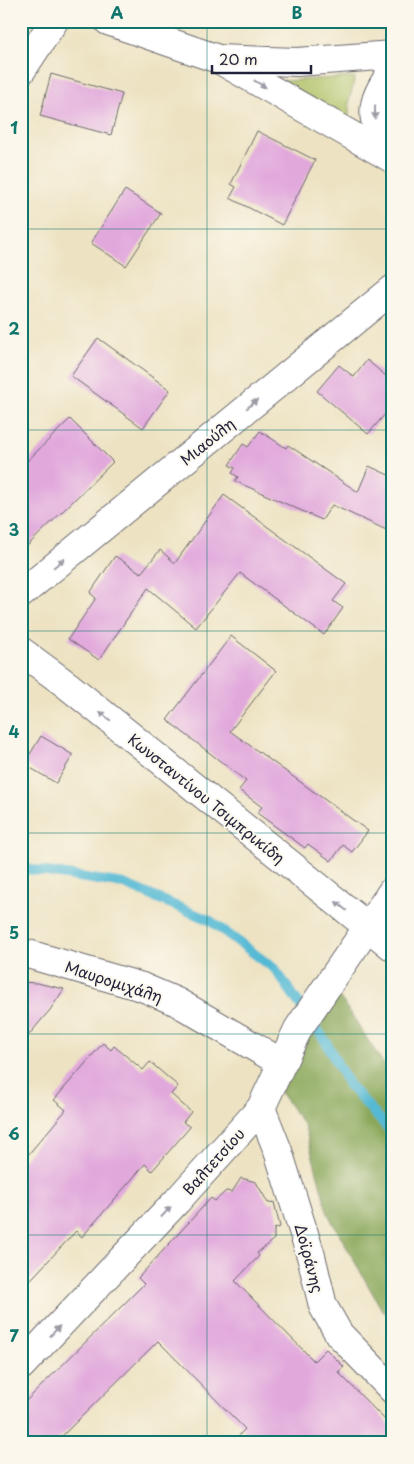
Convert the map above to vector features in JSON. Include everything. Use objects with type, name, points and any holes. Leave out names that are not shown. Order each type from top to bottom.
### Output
[{"type":"street","points":[[21,72],[54,21]]},
{"type":"street","points":[[108,21],[218,59],[393,159]]},
{"type":"street","points":[[218,59],[297,62],[393,55]]},
{"type":"street","points":[[393,71],[379,88],[373,113],[380,137],[393,153]]},
{"type":"street","name":"Μιαούλη","points":[[21,594],[393,289]]},
{"type":"street","name":"Κωνσταντίνου Τσιμπρικίδη","points":[[21,651],[74,691],[393,947]]},
{"type":"street","name":"Βαλτετσίου","points":[[21,1366],[177,1201],[261,1108],[298,1029],[393,890]]},
{"type":"street","name":"Μαυρομιχάλη","points":[[21,952],[142,987],[168,998],[282,1063]]},
{"type":"street","name":"Δοϊράνης","points":[[261,1108],[278,1151],[311,1256],[323,1306],[339,1334],[393,1390]]},
{"type":"green space","points":[[355,77],[349,101],[349,120],[282,81]]},
{"type":"green space","points":[[335,990],[393,1078],[393,1321],[382,1310],[328,1214],[305,1127],[280,1092],[304,1037]]},
{"type":"building","points":[[51,74],[122,94],[111,135],[40,116]]},
{"type":"building","points":[[257,131],[315,160],[282,225],[230,198],[236,187],[231,184]]},
{"type":"building","points":[[125,190],[161,213],[126,266],[91,243]]},
{"type":"building","points":[[98,338],[170,390],[143,428],[71,376]]},
{"type":"building","points":[[367,360],[393,382],[393,405],[368,434],[317,391],[339,365],[354,377]]},
{"type":"building","points":[[70,419],[113,462],[21,552],[21,467]]},
{"type":"building","points":[[260,431],[286,448],[288,445],[358,492],[369,466],[393,477],[393,533],[332,505],[322,520],[235,481],[238,477],[232,473],[235,468],[229,465],[243,444],[248,447]]},
{"type":"building","points":[[224,495],[346,584],[333,601],[343,608],[324,635],[240,573],[196,628],[148,588],[99,660],[68,639],[96,598],[90,593],[115,556],[141,573],[160,550],[175,563]]},
{"type":"building","points":[[231,636],[276,671],[230,731],[368,831],[352,852],[343,845],[331,861],[308,844],[305,848],[257,813],[262,807],[239,790],[246,781],[167,720]]},
{"type":"building","points":[[41,736],[73,755],[56,783],[24,764]]},
{"type":"building","points":[[21,982],[37,983],[64,989],[50,1010],[21,1044]]},
{"type":"building","points":[[103,1043],[111,1050],[114,1046],[143,1070],[150,1062],[178,1086],[171,1094],[191,1112],[183,1122],[190,1127],[152,1171],[145,1164],[82,1237],[76,1231],[21,1290],[21,1163],[66,1110],[54,1100]]},
{"type":"building","points":[[241,1178],[256,1182],[268,1203],[274,1202],[280,1227],[274,1229],[274,1239],[257,1253],[259,1256],[235,1281],[314,1361],[326,1349],[344,1367],[338,1372],[393,1428],[393,1443],[232,1443],[245,1429],[158,1341],[55,1443],[21,1443],[21,1406],[144,1284],[138,1278],[211,1198],[215,1201],[226,1191],[232,1192]]},
{"type":"waterway","points":[[21,868],[124,884],[209,920],[275,969],[326,1042],[348,1084],[393,1134]]}]
